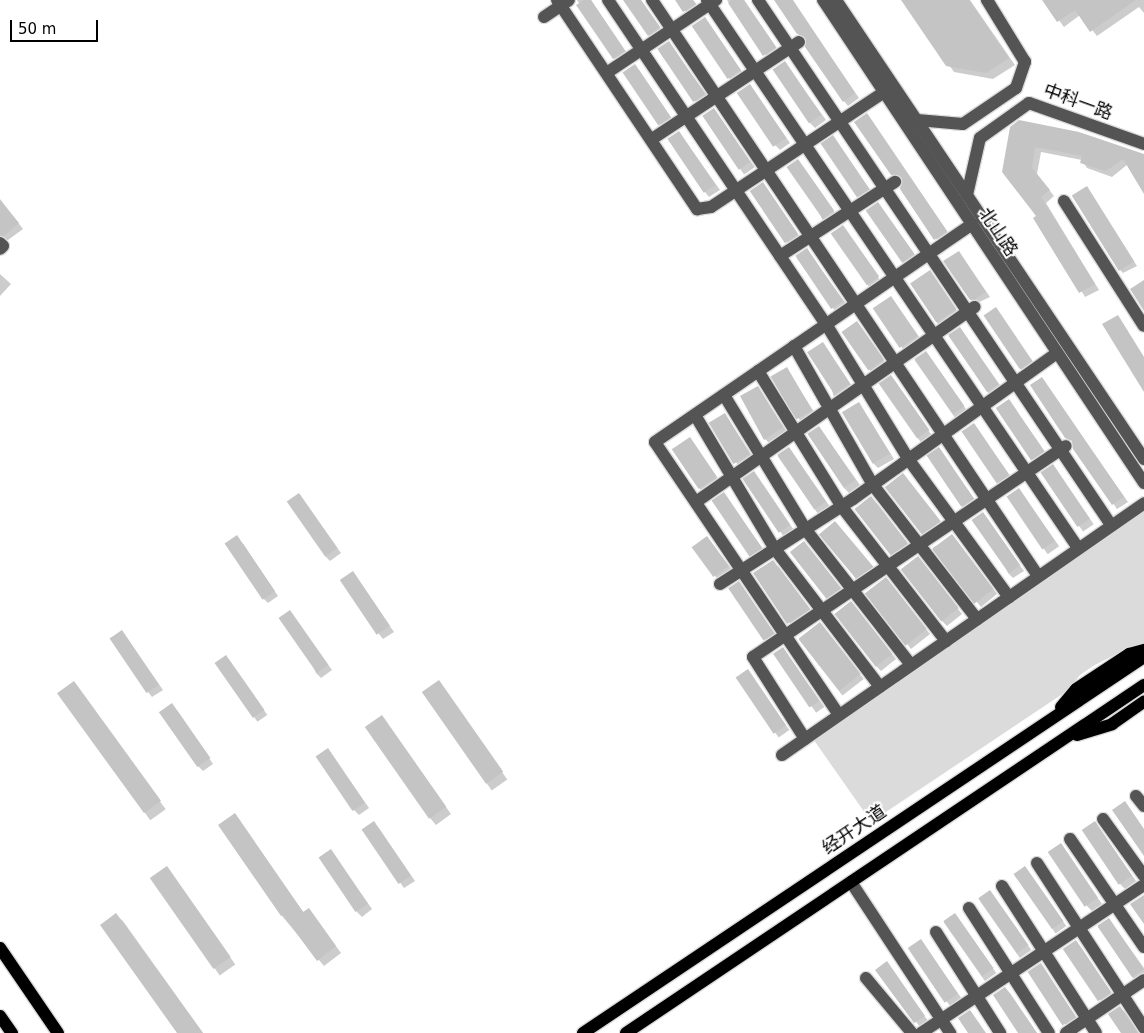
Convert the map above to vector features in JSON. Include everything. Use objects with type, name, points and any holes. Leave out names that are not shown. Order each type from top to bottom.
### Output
[{"type":"main road","points":[[1052,718],[1076,689],[1129,654],[1144,650]]},
{"type":"main road","name":"经开大道","points":[[583,1033],[1144,657]]},
{"type":"main road","points":[[626,1033],[1144,685]]},
{"type":"main road","points":[[1063,740],[1112,724],[1144,702]]},
{"type":"main road","points":[[0,948],[58,1033]]},
{"type":"main road","points":[[0,1016],[12,1033]]},
{"type":"street","points":[[608,0],[826,324],[909,460],[1008,597]]},
{"type":"street","points":[[652,0],[1038,576]]},
{"type":"street","points":[[758,0],[794,45],[840,121],[890,185],[928,254],[971,309],[1016,383],[1063,448],[1111,526]]},
{"type":"street","name":"北山路","points":[[823,0],[1144,483]]},
{"type":"street","name":"北山路","points":[[836,0],[1144,459]]},
{"type":"street","points":[[917,120],[963,124],[1016,88],[1025,62],[987,0]]},
{"type":"street","points":[[608,72],[711,1],[755,71],[1078,548]]},
{"type":"street","points":[[544,17],[563,2],[697,209],[711,207],[884,92]]},
{"type":"street","points":[[652,139],[794,45]]},
{"type":"street","name":"中科一路","points":[[967,196],[980,138],[1029,103],[1144,144]]},
{"type":"street","points":[[780,256],[890,185]]},
{"type":"street","points":[[1064,201],[1144,326]]},
{"type":"street","points":[[840,715],[655,442],[972,224]]},
{"type":"street","points":[[0,243],[3,246],[0,248]]},
{"type":"street","points":[[696,502],[971,309]]},
{"type":"street","points":[[794,346],[873,485],[977,619]]},
{"type":"street","points":[[720,584],[842,507],[1057,353]]},
{"type":"street","points":[[758,371],[842,507],[946,641]]},
{"type":"street","points":[[724,395],[806,530],[911,665]]},
{"type":"street","points":[[695,415],[775,549],[880,687]]},
{"type":"street","points":[[804,739],[753,657],[1063,448]]},
{"type":"street","points":[[782,755],[1144,502]]},
{"type":"street","points":[[1103,819],[1144,876]]},
{"type":"street","points":[[1070,839],[1116,903],[1144,947]]},
{"type":"street","points":[[1037,863],[1144,1028]]},
{"type":"street","points":[[851,882],[950,1033]]},
{"type":"street","points":[[921,1033],[1144,884]]},
{"type":"street","points":[[1002,886],[1096,1033]]},
{"type":"street","points":[[969,908],[1049,1033]]},
{"type":"street","points":[[936,932],[1000,1033]]},
{"type":"street","points":[[866,978],[912,1033]]},
{"type":"street","points":[[1066,1033],[1144,980]]},
{"type":"shaded area","points":[[1144,508],[1144,645],[1132,646],[1093,666],[1080,675],[1067,691],[877,818],[865,813],[811,736]]},
{"type":"building","points":[[584,0],[591,0],[625,51],[613,59],[576,5]]},
{"type":"building","points":[[623,0],[641,0],[660,27],[648,36]]},
{"type":"building","points":[[675,0],[693,0],[696,4],[683,12]]},
{"type":"building","points":[[732,0],[744,0],[776,47],[763,56],[728,3]]},
{"type":"building","points":[[774,0],[793,0],[855,93],[843,102],[805,47],[805,37],[797,34]]},
{"type":"building","points":[[901,0],[969,0],[1009,58],[986,73],[946,66]]},
{"type":"building","points":[[1042,0],[1136,0],[1090,32],[1075,10],[1057,22]]},
{"type":"building","points":[[705,17],[741,70],[728,79],[692,26]]},
{"type":"building","points":[[669,41],[705,94],[693,102],[657,49]]},
{"type":"building","points":[[785,61],[821,115],[809,123],[773,69]]},
{"type":"building","points":[[635,64],[671,117],[658,125],[623,72]]},
{"type":"building","points":[[750,84],[786,138],[773,147],[737,93]]},
{"type":"building","points":[[714,108],[750,162],[739,170],[702,116]]},
{"type":"building","points":[[867,113],[947,231],[934,240],[900,189],[902,177],[891,175],[854,122]]},
{"type":"building","points":[[1019,120],[1079,132],[1144,154],[1144,194],[1123,159],[1106,171],[1080,163],[1082,156],[1035,147],[1032,168],[1050,190],[1041,197],[1095,284],[1079,293],[1033,218],[1036,216],[1002,172],[1010,127]]},
{"type":"building","points":[[679,131],[715,185],[704,193],[667,139]]},
{"type":"building","points":[[833,135],[869,189],[857,197],[821,143]]},
{"type":"building","points":[[798,159],[834,211],[823,219],[787,167]]},
{"type":"building","points":[[763,182],[798,234],[785,243],[750,191]]},
{"type":"building","points":[[1087,186],[1134,261],[1119,271],[1072,196]]},
{"type":"building","points":[[0,200],[19,223],[4,236],[0,235]]},
{"type":"building","points":[[878,202],[914,254],[902,262],[866,211]]},
{"type":"building","points":[[843,225],[879,277],[867,285],[831,234]]},
{"type":"building","points":[[807,248],[843,301],[831,309],[795,256]]},
{"type":"building","points":[[959,251],[986,292],[975,299],[970,300],[943,261]]},
{"type":"building","points":[[930,270],[956,309],[936,322],[910,283]]},
{"type":"building","points":[[1144,280],[1144,311],[1130,289]]},
{"type":"building","points":[[891,296],[918,336],[900,348],[873,308]]},
{"type":"building","points":[[996,307],[1032,361],[1020,369],[984,315]]},
{"type":"building","points":[[1118,315],[1144,357],[1144,392],[1102,324]]},
{"type":"building","points":[[857,321],[884,360],[868,370],[841,332]]},
{"type":"building","points":[[960,327],[999,384],[987,392],[948,335]]},
{"type":"building","points":[[823,342],[850,384],[834,394],[807,352]]},
{"type":"building","points":[[926,351],[964,406],[953,414],[915,359]]},
{"type":"building","points":[[787,367],[812,410],[796,420],[771,376]]},
{"type":"building","points":[[891,375],[929,430],[917,438],[879,384]]},
{"type":"building","points":[[1042,377],[1124,497],[1112,505],[1073,449],[1072,441],[1065,438],[1030,385]]},
{"type":"building","points":[[758,386],[783,427],[764,440],[740,396]]},
{"type":"building","points":[[1009,399],[1044,451],[1031,460],[996,408]]},
{"type":"building","points":[[859,402],[890,453],[873,464],[842,412]]},
{"type":"building","points":[[725,413],[750,454],[733,464],[709,423]]},
{"type":"building","points":[[974,423],[1009,475],[997,484],[962,431]]},
{"type":"building","points":[[819,426],[855,480],[844,488],[807,434]]},
{"type":"building","points":[[690,437],[717,477],[699,489],[672,449]]},
{"type":"building","points":[[789,447],[826,502],[814,510],[777,455]]},
{"type":"building","points":[[939,447],[974,498],[961,507],[927,455]]},
{"type":"building","points":[[1053,464],[1090,519],[1077,527],[1041,472]]},
{"type":"building","points":[[754,471],[790,525],[779,533],[742,479]]},
{"type":"building","points":[[903,473],[941,521],[922,535],[885,487]]},
{"type":"building","points":[[1019,488],[1055,541],[1042,549],[1007,496]]},
{"type":"building","points":[[724,492],[762,548],[750,557],[712,500]]},
{"type":"building","points":[[299,493],[337,548],[325,556],[287,502]]},
{"type":"building","points":[[871,496],[908,543],[891,556],[854,509]]},
{"type":"building","points":[[983,512],[1020,565],[1009,573],[972,520]]},
{"type":"building","points":[[835,521],[874,567],[857,580],[819,534]]},
{"type":"building","points":[[952,534],[994,589],[974,604],[932,549]]},
{"type":"building","points":[[237,535],[275,591],[263,600],[225,543]]},
{"type":"building","points":[[707,536],[729,566],[713,577],[692,547]]},
{"type":"building","points":[[804,541],[841,588],[827,599],[790,552]]},
{"type":"building","points":[[918,556],[959,608],[941,622],[901,570]]},
{"type":"building","points":[[773,560],[810,609],[787,624],[753,573]]},
{"type":"building","points":[[353,571],[390,626],[377,635],[340,580]]},
{"type":"building","points":[[886,577],[927,629],[905,646],[865,594]]},
{"type":"building","points":[[739,581],[774,633],[763,640],[728,588]]},
{"type":"building","points":[[851,601],[892,654],[876,667],[834,614]]},
{"type":"building","points":[[290,610],[328,665],[317,673],[279,618]]},
{"type":"building","points":[[820,622],[861,674],[839,691],[799,639]]},
{"type":"building","points":[[122,630],[159,685],[146,693],[110,638]]},
{"type":"building","points":[[783,647],[819,701],[809,708],[773,654]]},
{"type":"building","points":[[226,655],[264,710],[253,718],[215,663]]},
{"type":"building","points":[[748,669],[786,725],[774,734],[736,677]]},
{"type":"building","points":[[439,680],[503,772],[486,784],[422,692]]},
{"type":"building","points":[[74,681],[161,801],[144,813],[57,693]]},
{"type":"building","points":[[172,703],[210,758],[197,767],[159,712]]},
{"type":"building","points":[[382,715],[446,807],[429,819],[365,727]]},
{"type":"building","points":[[328,748],[365,803],[352,811],[316,756]]},
{"type":"building","points":[[1125,801],[1144,829],[1144,856],[1112,810]]},
{"type":"building","points":[[235,813],[303,912],[309,908],[336,946],[317,961],[283,915],[281,916],[218,825]]},
{"type":"building","points":[[374,821],[411,876],[398,884],[362,829]]},
{"type":"building","points":[[1095,821],[1132,876],[1119,885],[1082,830]]},
{"type":"building","points":[[1061,843],[1098,898],[1085,907],[1048,852]]},
{"type":"building","points":[[331,849],[368,904],[355,912],[319,857]]},
{"type":"building","points":[[167,866],[231,957],[213,969],[150,878]]},
{"type":"building","points":[[1025,866],[1063,921],[1052,929],[1014,874]]},
{"type":"building","points":[[990,890],[1028,945],[1017,953],[979,898]]},
{"type":"building","points":[[1144,895],[1144,924],[1130,904]]},
{"type":"building","points":[[116,913],[203,1033],[177,1033],[100,925]]},
{"type":"building","points":[[955,913],[993,968],[982,976],[944,921]]},
{"type":"building","points":[[1109,918],[1144,969],[1132,977],[1097,926]]},
{"type":"building","points":[[921,939],[958,994],[945,1003],[908,948]]},
{"type":"building","points":[[1076,940],[1111,992],[1098,1001],[1063,949]]},
{"type":"building","points":[[887,961],[925,1016],[914,1023],[875,970]]},
{"type":"building","points":[[1041,963],[1076,1017],[1062,1025],[1028,972]]},
{"type":"building","points":[[1005,987],[1037,1033],[1018,1033],[993,995]]},
{"type":"building","points":[[1120,1006],[1138,1033],[1121,1033],[1108,1014]]},
{"type":"building","points":[[970,1010],[986,1033],[968,1033],[958,1018]]}]
